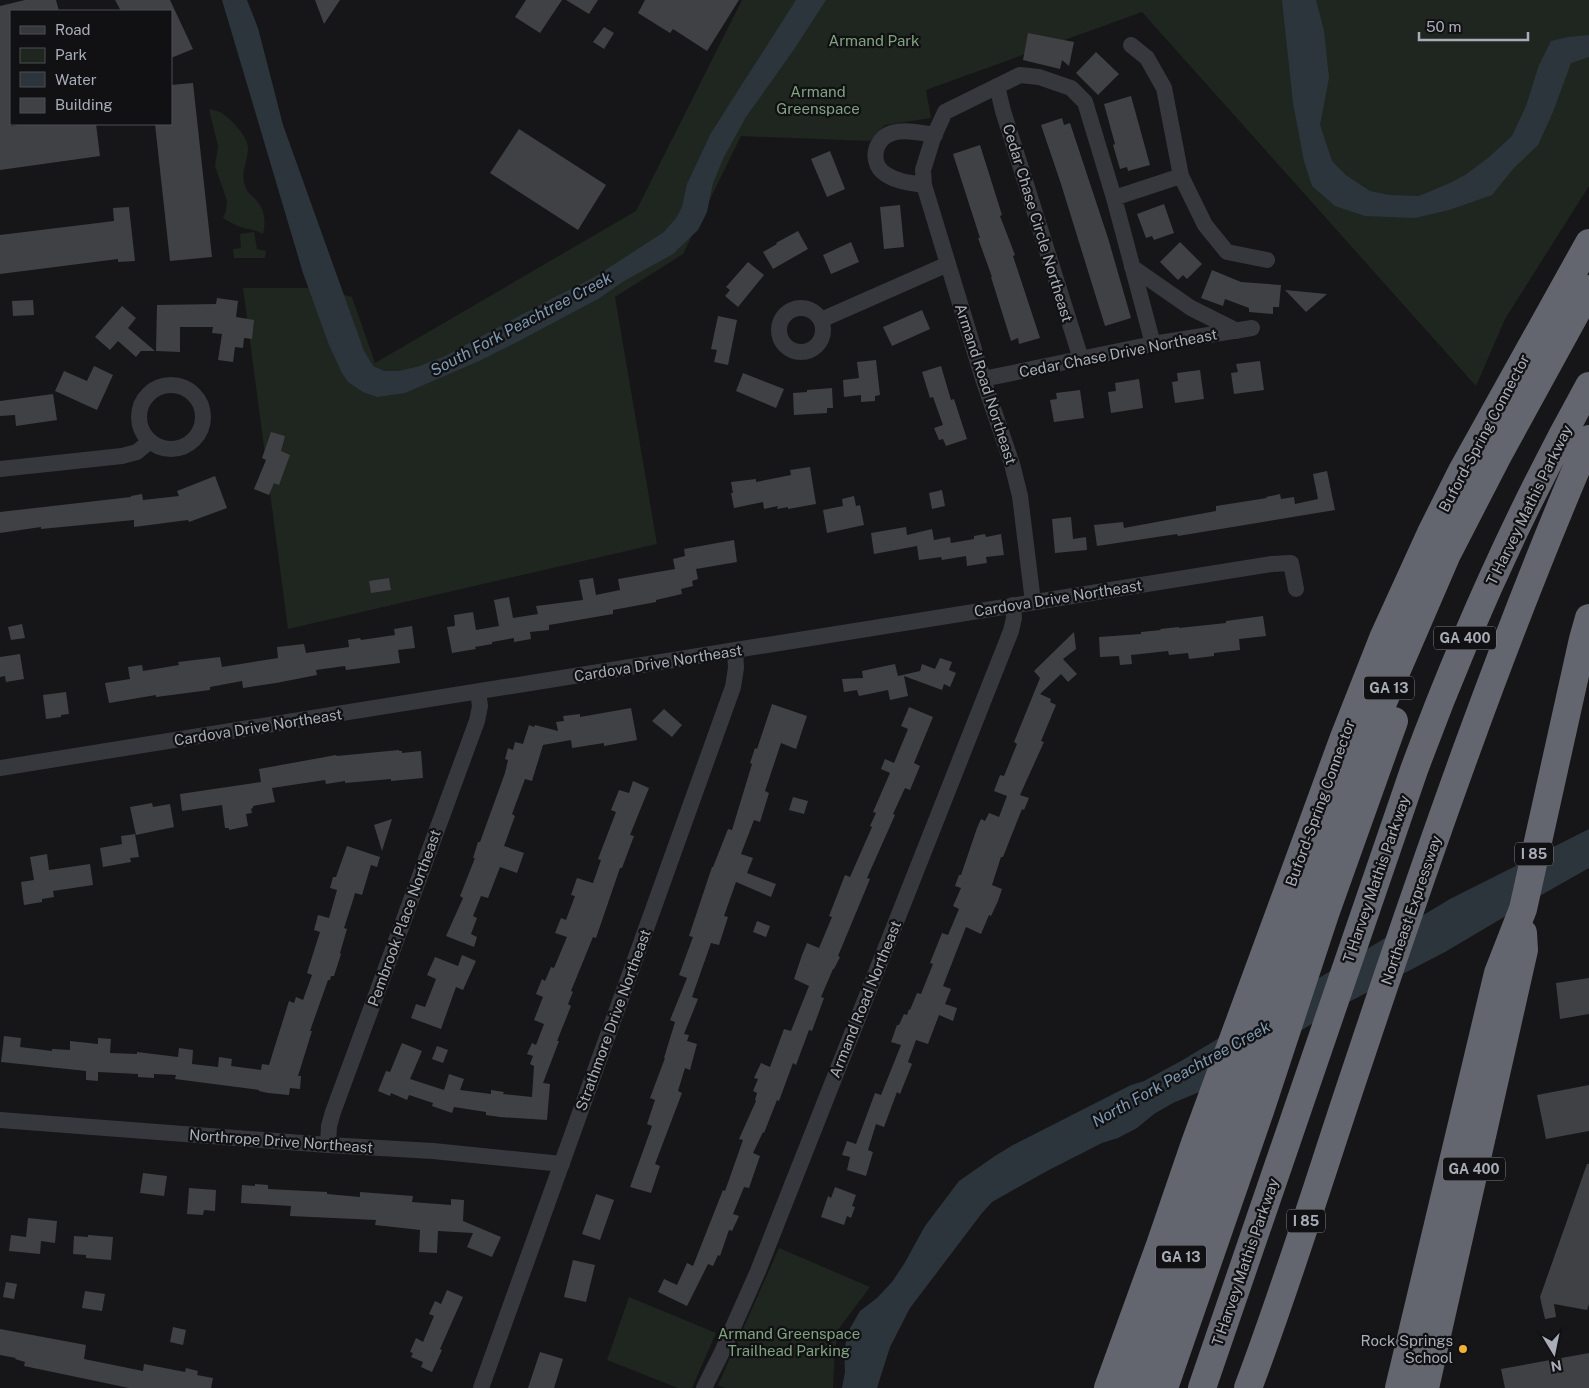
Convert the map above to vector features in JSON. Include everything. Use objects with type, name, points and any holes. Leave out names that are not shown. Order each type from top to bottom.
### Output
[{"type":"highway","name":"Buford-Spring Connector","points":[[1108,1388],[1267,946],[1343,740],[1384,636],[1431,533],[1462,471],[1589,243]]},
{"type":"highway","name":"Buford-Spring Connector","points":[[1135,1388],[1226,1126],[1362,751],[1447,554],[1497,457],[1589,289]]},
{"type":"highway","name":"T Harvey Mathis Parkway","points":[[1202,1388],[1310,1070],[1442,693],[1506,547],[1531,495],[1589,386]]},
{"type":"highway","name":"Northeast Expressway","points":[[1248,1388],[1273,1322],[1423,872],[1490,686],[1548,534],[1589,439]]},
{"type":"highway","points":[[1164,1388],[1261,1108],[1325,914],[1426,635],[1497,457]]},
{"type":"highway","name":"I 85","points":[[1399,1388],[1498,973],[1523,909],[1546,799],[1589,618]]},
{"type":"highway","name":"GA 400","points":[[1425,1388],[1524,950],[1523,909]]},
{"type":"street","points":[[1131,45],[1147,58],[1164,88],[1181,176],[1206,226],[1228,252],[1267,260]]},
{"type":"street","points":[[934,135],[912,131],[892,133],[883,138],[876,146],[877,165],[885,175],[900,181],[923,177],[934,135],[945,112],[1020,75],[1039,77],[1071,88],[1085,102],[1114,198],[1153,344]]},
{"type":"street","name":"Cedar Chase Circle Northeast","points":[[997,86],[1003,111],[1080,359]]},
{"type":"street","points":[[1114,198],[1181,176]]},
{"type":"street","name":"Armand Road Northeast","points":[[923,177],[983,379],[1012,464],[1020,496],[1033,602]]},
{"type":"street","points":[[821,320],[948,264]]},
{"type":"street","name":"Cedar Chase Drive Northeast","points":[[983,379],[1153,344],[1244,329],[1191,308],[1132,267]]},
{"type":"street","points":[[169,384],[186,388],[196,395],[204,412],[204,422],[202,430],[193,442],[185,447],[173,450],[164,449],[150,441],[144,435],[138,417],[143,401],[151,392],[158,387],[169,384]]},
{"type":"street","points":[[0,470],[122,456],[137,452],[150,441]]},
{"type":"street","name":"Cardova Drive Northeast","points":[[0,768],[1272,564],[1292,564],[1296,589]]},
{"type":"street","name":"Armand Road Northeast","points":[[704,1388],[758,1271],[1008,640],[1014,618],[1013,605]]},
{"type":"street","name":"Strathmore Drive Northeast","points":[[481,1388],[733,686],[736,650]]},
{"type":"street","name":"Pembrook Place Northeast","points":[[328,1145],[329,1126],[333,1112],[477,721],[480,706],[478,692]]},
{"type":"street","name":"Northrope Drive Northeast","points":[[0,1120],[328,1145],[433,1151],[562,1164]]},
{"type":"green space","points":[[742,0],[1589,0],[1589,186],[1505,319],[1476,386],[1142,12],[926,90],[931,118],[885,125],[870,141],[741,136],[683,254],[615,297],[657,544],[288,629],[243,288],[321,288],[352,297],[375,363],[636,211]]},
{"type":"green space","points":[[209,109],[224,115],[238,128],[245,138],[248,148],[244,181],[247,191],[262,208],[265,221],[263,234],[238,226],[223,218],[227,201],[215,166],[218,146]]},
{"type":"green space","points":[[254,232],[257,249],[266,251],[265,258],[234,258],[233,249],[241,248],[240,234]]},
{"type":"green space","name":"Armand Greenspace Trailhead Parking","points":[[779,1248],[870,1287],[840,1327],[835,1348],[833,1388],[725,1388],[718,1385]]},
{"type":"green space","points":[[629,1297],[716,1333],[692,1388],[678,1388],[607,1360]]},
{"type":"water","name":"South Fork Peachtree Creek","points":[[222,0],[247,0],[258,28],[283,125],[364,351],[373,366],[384,371],[399,371],[420,366],[445,356],[593,278],[664,232],[676,218],[682,207],[687,184],[711,133],[796,0],[826,0],[795,48],[746,117],[724,157],[713,183],[707,212],[698,230],[673,254],[624,281],[598,299],[479,361],[405,393],[377,397],[363,392],[348,382],[329,345],[303,273]]},
{"type":"water","points":[[1282,0],[1316,0],[1324,31],[1329,78],[1320,125],[1332,161],[1347,176],[1370,191],[1389,195],[1419,196],[1450,183],[1465,175],[1488,158],[1512,136],[1526,106],[1539,65],[1551,41],[1589,35],[1589,57],[1571,63],[1553,112],[1538,145],[1513,169],[1492,195],[1449,210],[1415,218],[1365,216],[1335,206],[1312,186],[1304,161],[1293,103]]},
{"type":"water","name":"North Fork Peachtree Creek","points":[[1589,829],[1589,868],[1445,952],[1343,1005],[1197,1093],[1173,1103],[1154,1114],[1137,1128],[1118,1138],[1102,1143],[1047,1171],[992,1202],[910,1308],[890,1347],[877,1388],[842,1388],[845,1372],[844,1351],[849,1330],[860,1311],[877,1298],[892,1282],[925,1226],[959,1181],[1013,1145],[1181,1061],[1450,899]]},
{"type":"building","points":[[25,0],[56,0],[59,10],[10,10],[10,125],[96,125],[100,156],[0,170],[0,6]]},
{"type":"building","points":[[115,0],[170,0],[193,49],[172,58],[172,10],[120,10]]},
{"type":"building","points":[[315,0],[340,0],[324,24]]},
{"type":"building","points":[[526,0],[562,0],[540,33],[515,17]]},
{"type":"building","points":[[566,0],[598,0],[589,14]]},
{"type":"building","points":[[645,0],[739,0],[707,51],[673,29],[670,33],[638,13]]},
{"type":"building","points":[[604,27],[614,33],[604,49],[593,42]]},
{"type":"building","points":[[1028,33],[1074,42],[1069,66],[1062,60],[1060,69],[1023,60]]},
{"type":"building","points":[[1096,52],[1119,74],[1098,95],[1076,73]]},
{"type":"building","points":[[193,83],[212,257],[170,261],[155,125],[172,125],[172,85]]},
{"type":"building","points":[[1131,96],[1150,165],[1128,171],[1127,167],[1120,169],[1104,104]]},
{"type":"building","points":[[1062,118],[1064,125],[1070,123],[1108,238],[1131,318],[1105,326],[1041,125]]},
{"type":"building","points":[[519,129],[606,185],[578,230],[490,173]]},
{"type":"building","points":[[980,145],[1002,215],[1000,216],[1015,255],[1013,256],[1040,338],[1019,344],[1018,338],[1011,341],[953,154]]},
{"type":"building","points":[[830,151],[845,189],[827,197],[811,159]]},
{"type":"building","points":[[1164,204],[1174,233],[1154,240],[1152,236],[1146,238],[1137,214]]},
{"type":"building","points":[[900,205],[904,247],[884,249],[880,207]]},
{"type":"building","points":[[129,207],[135,261],[118,262],[118,259],[0,274],[0,235],[114,221],[113,208]]},
{"type":"building","points":[[798,231],[808,249],[773,269],[763,252]]},
{"type":"building","points":[[851,242],[859,262],[831,274],[823,255]]},
{"type":"building","points":[[1180,242],[1202,264],[1187,279],[1183,275],[1178,280],[1160,262]]},
{"type":"building","points":[[748,262],[764,275],[738,307],[725,296],[730,290],[726,287]]},
{"type":"building","points":[[1212,270],[1241,282],[1281,285],[1279,307],[1273,307],[1273,314],[1249,312],[1249,308],[1225,299],[1223,306],[1201,298]]},
{"type":"building","points":[[1285,290],[1327,294],[1306,312]]},
{"type":"building","points":[[217,298],[238,301],[236,317],[254,320],[252,339],[244,338],[243,348],[235,347],[233,362],[218,360],[222,334],[212,333],[213,327],[180,327],[180,352],[156,351],[157,305],[216,304]]},
{"type":"building","points":[[33,300],[34,315],[13,316],[12,301]]},
{"type":"building","points":[[122,306],[136,318],[128,328],[155,351],[141,351],[136,357],[118,341],[110,350],[95,337]]},
{"type":"building","points":[[922,310],[930,329],[892,346],[883,327]]},
{"type":"building","points":[[718,316],[737,320],[728,365],[714,362],[717,350],[711,349]]},
{"type":"building","points":[[876,360],[880,395],[875,396],[875,401],[861,402],[861,395],[844,397],[843,380],[859,378],[857,362]]},
{"type":"building","points":[[1260,361],[1264,390],[1234,394],[1231,373],[1238,372],[1236,364]]},
{"type":"building","points":[[94,366],[113,375],[97,410],[55,391],[64,371],[87,381]]},
{"type":"building","points":[[941,366],[951,400],[954,399],[967,439],[946,446],[943,439],[939,440],[934,428],[943,425],[933,397],[930,398],[922,372]]},
{"type":"building","points":[[1200,370],[1204,399],[1175,403],[1172,382],[1178,381],[1177,373]]},
{"type":"building","points":[[743,373],[784,389],[776,408],[736,391]]},
{"type":"building","points":[[1139,379],[1143,408],[1111,413],[1108,392],[1116,391],[1115,383]]},
{"type":"building","points":[[832,388],[833,408],[827,408],[827,413],[794,415],[793,393]]},
{"type":"building","points":[[1080,390],[1084,418],[1054,422],[1050,400],[1057,399],[1056,393]]},
{"type":"building","points":[[53,394],[57,420],[16,426],[15,415],[0,416],[0,401]]},
{"type":"building","points":[[271,432],[285,436],[281,451],[290,455],[279,485],[274,483],[269,495],[254,489],[266,460],[262,458]]},
{"type":"building","points":[[810,467],[816,504],[788,509],[788,507],[777,509],[778,506],[764,509],[763,502],[734,508],[731,482],[756,479],[756,482],[791,475],[790,470]]},
{"type":"building","points":[[1327,471],[1335,510],[1178,536],[1177,534],[1097,546],[1094,525],[1123,522],[1124,528],[1216,511],[1216,506],[1267,498],[1280,494],[1281,499],[1294,497],[1295,504],[1318,499],[1313,474]]},
{"type":"building","points":[[215,476],[227,508],[189,522],[188,520],[134,527],[134,520],[41,529],[41,527],[0,533],[0,512],[131,497],[142,494],[143,500],[179,496],[177,491]]},
{"type":"building","points":[[942,490],[945,506],[932,509],[929,493]]},
{"type":"building","points":[[854,496],[856,506],[860,505],[864,525],[827,533],[823,510],[843,506],[842,499]]},
{"type":"building","points":[[1071,517],[1073,539],[1086,537],[1087,550],[1055,553],[1052,519]]},
{"type":"building","points":[[906,527],[907,535],[932,529],[934,540],[950,537],[951,543],[974,539],[974,536],[985,534],[986,537],[1001,534],[1004,555],[986,557],[987,563],[967,566],[966,556],[942,560],[941,557],[919,560],[917,546],[874,554],[871,533]]},
{"type":"building","points":[[734,540],[737,562],[696,569],[698,579],[692,581],[693,586],[681,589],[682,594],[656,600],[656,602],[613,610],[613,614],[549,625],[549,630],[530,632],[531,639],[514,642],[514,638],[492,642],[492,644],[475,647],[476,649],[452,653],[447,627],[455,626],[454,615],[473,612],[476,630],[499,626],[494,600],[509,597],[513,618],[538,614],[536,606],[583,600],[579,580],[593,578],[596,595],[620,590],[618,579],[675,569],[673,559],[685,556],[684,549]]},
{"type":"building","points":[[389,578],[391,590],[371,593],[369,581]]},
{"type":"building","points":[[1263,616],[1266,636],[1239,639],[1240,650],[1214,653],[1214,656],[1189,659],[1188,653],[1169,655],[1168,651],[1131,655],[1132,664],[1120,665],[1119,656],[1100,657],[1099,637],[1141,634],[1141,632],[1160,629],[1226,623],[1226,621]]},
{"type":"building","points":[[22,624],[25,638],[11,640],[8,627]]},
{"type":"building","points":[[412,626],[415,648],[398,650],[400,663],[346,670],[345,666],[316,670],[317,675],[276,683],[243,688],[242,681],[210,687],[210,690],[156,697],[156,695],[109,703],[105,683],[130,679],[128,667],[142,665],[143,671],[179,665],[178,662],[220,657],[222,667],[278,658],[277,647],[304,644],[306,653],[349,647],[348,640],[395,635],[394,629]]},
{"type":"building","points":[[1074,632],[1076,649],[1063,659],[1077,674],[1068,682],[1061,674],[1040,694],[1051,699],[1050,702],[1056,705],[1041,741],[1044,742],[1020,795],[1029,798],[1024,810],[1022,809],[1003,857],[1001,857],[992,885],[1002,889],[998,901],[991,916],[989,915],[981,934],[966,927],[943,986],[951,989],[945,1004],[957,1008],[953,1021],[939,1015],[928,1044],[916,1040],[908,1062],[912,1064],[900,1094],[897,1092],[884,1127],[876,1124],[868,1150],[873,1152],[866,1176],[847,1170],[850,1157],[842,1155],[847,1141],[856,1144],[875,1093],[881,1095],[901,1045],[891,1042],[897,1025],[899,1025],[904,1014],[907,1015],[917,993],[921,994],[933,964],[930,963],[942,933],[948,935],[959,909],[953,906],[961,888],[955,886],[959,875],[961,875],[977,828],[981,819],[985,821],[989,813],[999,817],[1007,796],[994,791],[1000,775],[1004,776],[1017,744],[1014,742],[1040,678],[1034,671]]},
{"type":"building","points":[[20,654],[24,679],[6,682],[5,676],[0,677],[0,657]]},
{"type":"building","points":[[940,658],[952,662],[949,670],[956,673],[950,687],[944,684],[942,690],[904,676],[908,696],[890,700],[888,690],[859,696],[857,690],[844,692],[842,679],[863,678],[862,671],[895,664],[898,676],[920,671],[922,664],[935,669]]},
{"type":"building","points":[[66,692],[69,714],[46,719],[43,695]]},
{"type":"building","points":[[772,704],[807,716],[796,749],[781,743],[765,791],[769,793],[760,822],[754,820],[741,854],[753,858],[747,873],[776,884],[771,897],[736,882],[724,916],[728,917],[719,945],[711,943],[692,997],[698,999],[684,1034],[689,1035],[687,1041],[697,1044],[690,1070],[685,1068],[678,1091],[682,1093],[655,1164],[660,1166],[651,1193],[630,1187],[652,1126],[647,1124],[655,1100],[650,1098],[665,1058],[675,1022],[670,1020],[687,978],[679,975],[693,937],[689,936],[712,867],[728,829],[732,830],[752,764],[750,763],[755,748],[757,749]]},
{"type":"building","points":[[909,707],[933,717],[914,763],[920,766],[910,790],[905,788],[893,814],[895,815],[867,878],[870,879],[838,956],[840,957],[821,997],[824,998],[812,1031],[809,1030],[796,1065],[793,1063],[779,1101],[777,1100],[764,1133],[753,1153],[760,1156],[749,1188],[744,1187],[733,1214],[739,1216],[732,1231],[729,1230],[720,1256],[718,1255],[713,1266],[708,1264],[687,1306],[658,1292],[664,1279],[677,1285],[687,1263],[693,1266],[723,1190],[725,1191],[743,1140],[739,1139],[756,1101],[757,1093],[753,1091],[758,1079],[754,1078],[761,1063],[770,1067],[784,1029],[791,1031],[809,986],[794,979],[802,955],[807,943],[819,948],[832,917],[829,916],[845,875],[850,877],[872,827],[870,826],[876,813],[873,812],[890,773],[881,769],[885,759],[894,763],[908,729],[901,726]]},
{"type":"building","points":[[631,708],[637,740],[604,746],[604,743],[572,748],[571,740],[543,745],[532,781],[525,779],[512,814],[515,816],[504,846],[524,853],[517,873],[500,867],[488,898],[481,896],[473,916],[477,918],[471,934],[477,937],[474,947],[446,936],[463,898],[460,896],[475,858],[473,858],[478,842],[480,842],[505,773],[508,760],[505,759],[508,748],[513,750],[515,742],[523,744],[529,725],[558,731],[556,722],[564,721],[563,716],[580,714],[580,717]]},
{"type":"building","points":[[664,709],[682,725],[672,737],[652,721]]},
{"type":"building","points":[[399,750],[402,753],[421,751],[423,778],[345,783],[345,781],[326,784],[325,780],[272,788],[275,802],[253,806],[251,809],[252,813],[246,814],[248,826],[229,830],[229,828],[225,828],[222,805],[182,811],[180,794],[261,782],[259,769],[336,755]]},
{"type":"building","points":[[633,781],[649,788],[630,835],[634,836],[622,868],[620,868],[596,938],[593,937],[571,991],[573,992],[568,1004],[571,1006],[543,1083],[550,1084],[547,1120],[500,1117],[486,1115],[486,1112],[454,1107],[452,1113],[432,1106],[433,1103],[409,1095],[407,1100],[391,1093],[390,1096],[378,1091],[386,1071],[390,1072],[402,1043],[422,1051],[410,1079],[444,1090],[449,1074],[464,1079],[460,1090],[491,1094],[491,1090],[504,1092],[503,1094],[532,1097],[534,1066],[530,1064],[533,1056],[527,1054],[532,1043],[536,1045],[544,1024],[534,1020],[543,997],[536,994],[542,979],[545,981],[551,967],[554,968],[567,937],[555,933],[561,918],[566,920],[575,896],[571,895],[577,878],[593,883],[601,860],[598,859],[616,812],[611,810],[619,790],[629,793]]},
{"type":"building","points":[[793,797],[808,801],[804,814],[789,810]]},
{"type":"building","points":[[152,803],[153,807],[170,804],[174,827],[136,835],[130,807]]},
{"type":"building","points":[[392,819],[382,851],[374,825]]},
{"type":"building","points":[[135,834],[139,857],[130,858],[131,862],[103,867],[100,848],[122,844],[121,836]]},
{"type":"building","points":[[347,846],[380,857],[377,867],[371,865],[362,895],[355,893],[344,928],[347,929],[334,976],[331,976],[330,980],[328,980],[310,1031],[312,1031],[298,1076],[301,1076],[300,1089],[290,1088],[289,1095],[268,1093],[259,1090],[175,1079],[176,1075],[154,1074],[154,1078],[138,1077],[138,1074],[98,1072],[98,1081],[86,1080],[86,1071],[1,1062],[4,1036],[21,1038],[20,1047],[52,1051],[52,1049],[70,1050],[70,1041],[98,1044],[98,1038],[111,1039],[110,1053],[137,1054],[137,1052],[178,1057],[179,1048],[193,1050],[192,1064],[218,1067],[219,1057],[232,1059],[231,1066],[261,1070],[262,1064],[269,1065],[289,1001],[294,1003],[296,997],[303,1000],[312,975],[307,973],[320,932],[314,930],[318,915],[329,918],[337,890],[330,888]]},
{"type":"building","points":[[47,854],[49,870],[90,864],[93,885],[53,891],[54,897],[42,899],[42,902],[24,905],[21,882],[34,880],[30,857]]},
{"type":"building","points":[[757,921],[770,926],[766,937],[753,932]]},
{"type":"building","points":[[462,955],[476,961],[463,990],[456,987],[441,1029],[411,1018],[416,1004],[425,1007],[436,979],[427,975],[435,957],[458,966]]},
{"type":"building","points":[[1589,978],[1589,1014],[1560,1019],[1556,983]]},
{"type":"building","points":[[437,1046],[448,1050],[443,1063],[432,1059]]},
{"type":"building","points":[[1589,1085],[1589,1131],[1546,1139],[1537,1095]]},
{"type":"building","points":[[1587,1164],[1589,1164],[1589,1304],[1587,1310],[1554,1304],[1556,1317],[1545,1319],[1540,1297]]},
{"type":"building","points":[[143,1173],[167,1176],[164,1196],[140,1193]]},
{"type":"building","points":[[255,1184],[268,1185],[268,1189],[327,1192],[327,1194],[360,1197],[360,1192],[413,1196],[412,1202],[451,1205],[451,1199],[464,1200],[463,1221],[501,1237],[492,1257],[467,1247],[473,1233],[438,1231],[437,1253],[419,1252],[420,1230],[375,1225],[376,1220],[290,1216],[291,1206],[241,1203],[242,1185],[255,1186]]},
{"type":"building","points":[[835,1187],[856,1195],[852,1206],[855,1207],[851,1218],[847,1216],[844,1225],[821,1217],[828,1196],[831,1198]]},
{"type":"building","points":[[189,1188],[216,1190],[215,1211],[204,1210],[203,1215],[187,1214]]},
{"type":"building","points":[[596,1194],[614,1200],[600,1240],[582,1234]]},
{"type":"building","points":[[28,1218],[57,1221],[55,1243],[41,1241],[40,1254],[9,1251],[11,1235],[26,1237]]},
{"type":"building","points":[[88,1235],[113,1237],[111,1260],[86,1258],[86,1255],[73,1254],[74,1236],[88,1237]]},
{"type":"building","points":[[573,1260],[595,1265],[586,1302],[564,1297]]},
{"type":"building","points":[[6,1282],[17,1284],[14,1299],[3,1297]]},
{"type":"building","points":[[447,1290],[463,1297],[432,1372],[421,1367],[423,1362],[411,1357],[413,1353],[410,1352],[416,1338],[423,1342],[434,1316],[429,1314],[435,1301],[441,1304]]},
{"type":"building","points":[[85,1291],[105,1294],[102,1311],[82,1308]]},
{"type":"building","points":[[173,1327],[186,1330],[183,1345],[170,1342]]},
{"type":"building","points":[[0,1329],[86,1345],[84,1359],[143,1371],[144,1364],[185,1372],[186,1368],[198,1371],[197,1375],[213,1378],[211,1388],[129,1388],[24,1366],[25,1362],[0,1355]]},
{"type":"building","points":[[540,1352],[563,1359],[554,1388],[528,1388]]},
{"type":"building","points":[[1589,1353],[1589,1388],[1505,1388],[1501,1369]]},
{"type":"place","name":"Rock Springs School","points":[[1463,1349]]},
{"type":"park label","name":"Armand Park","points":[[874,40]]},
{"type":"park label","name":"Armand Greenspace","points":[[818,100]]}]
